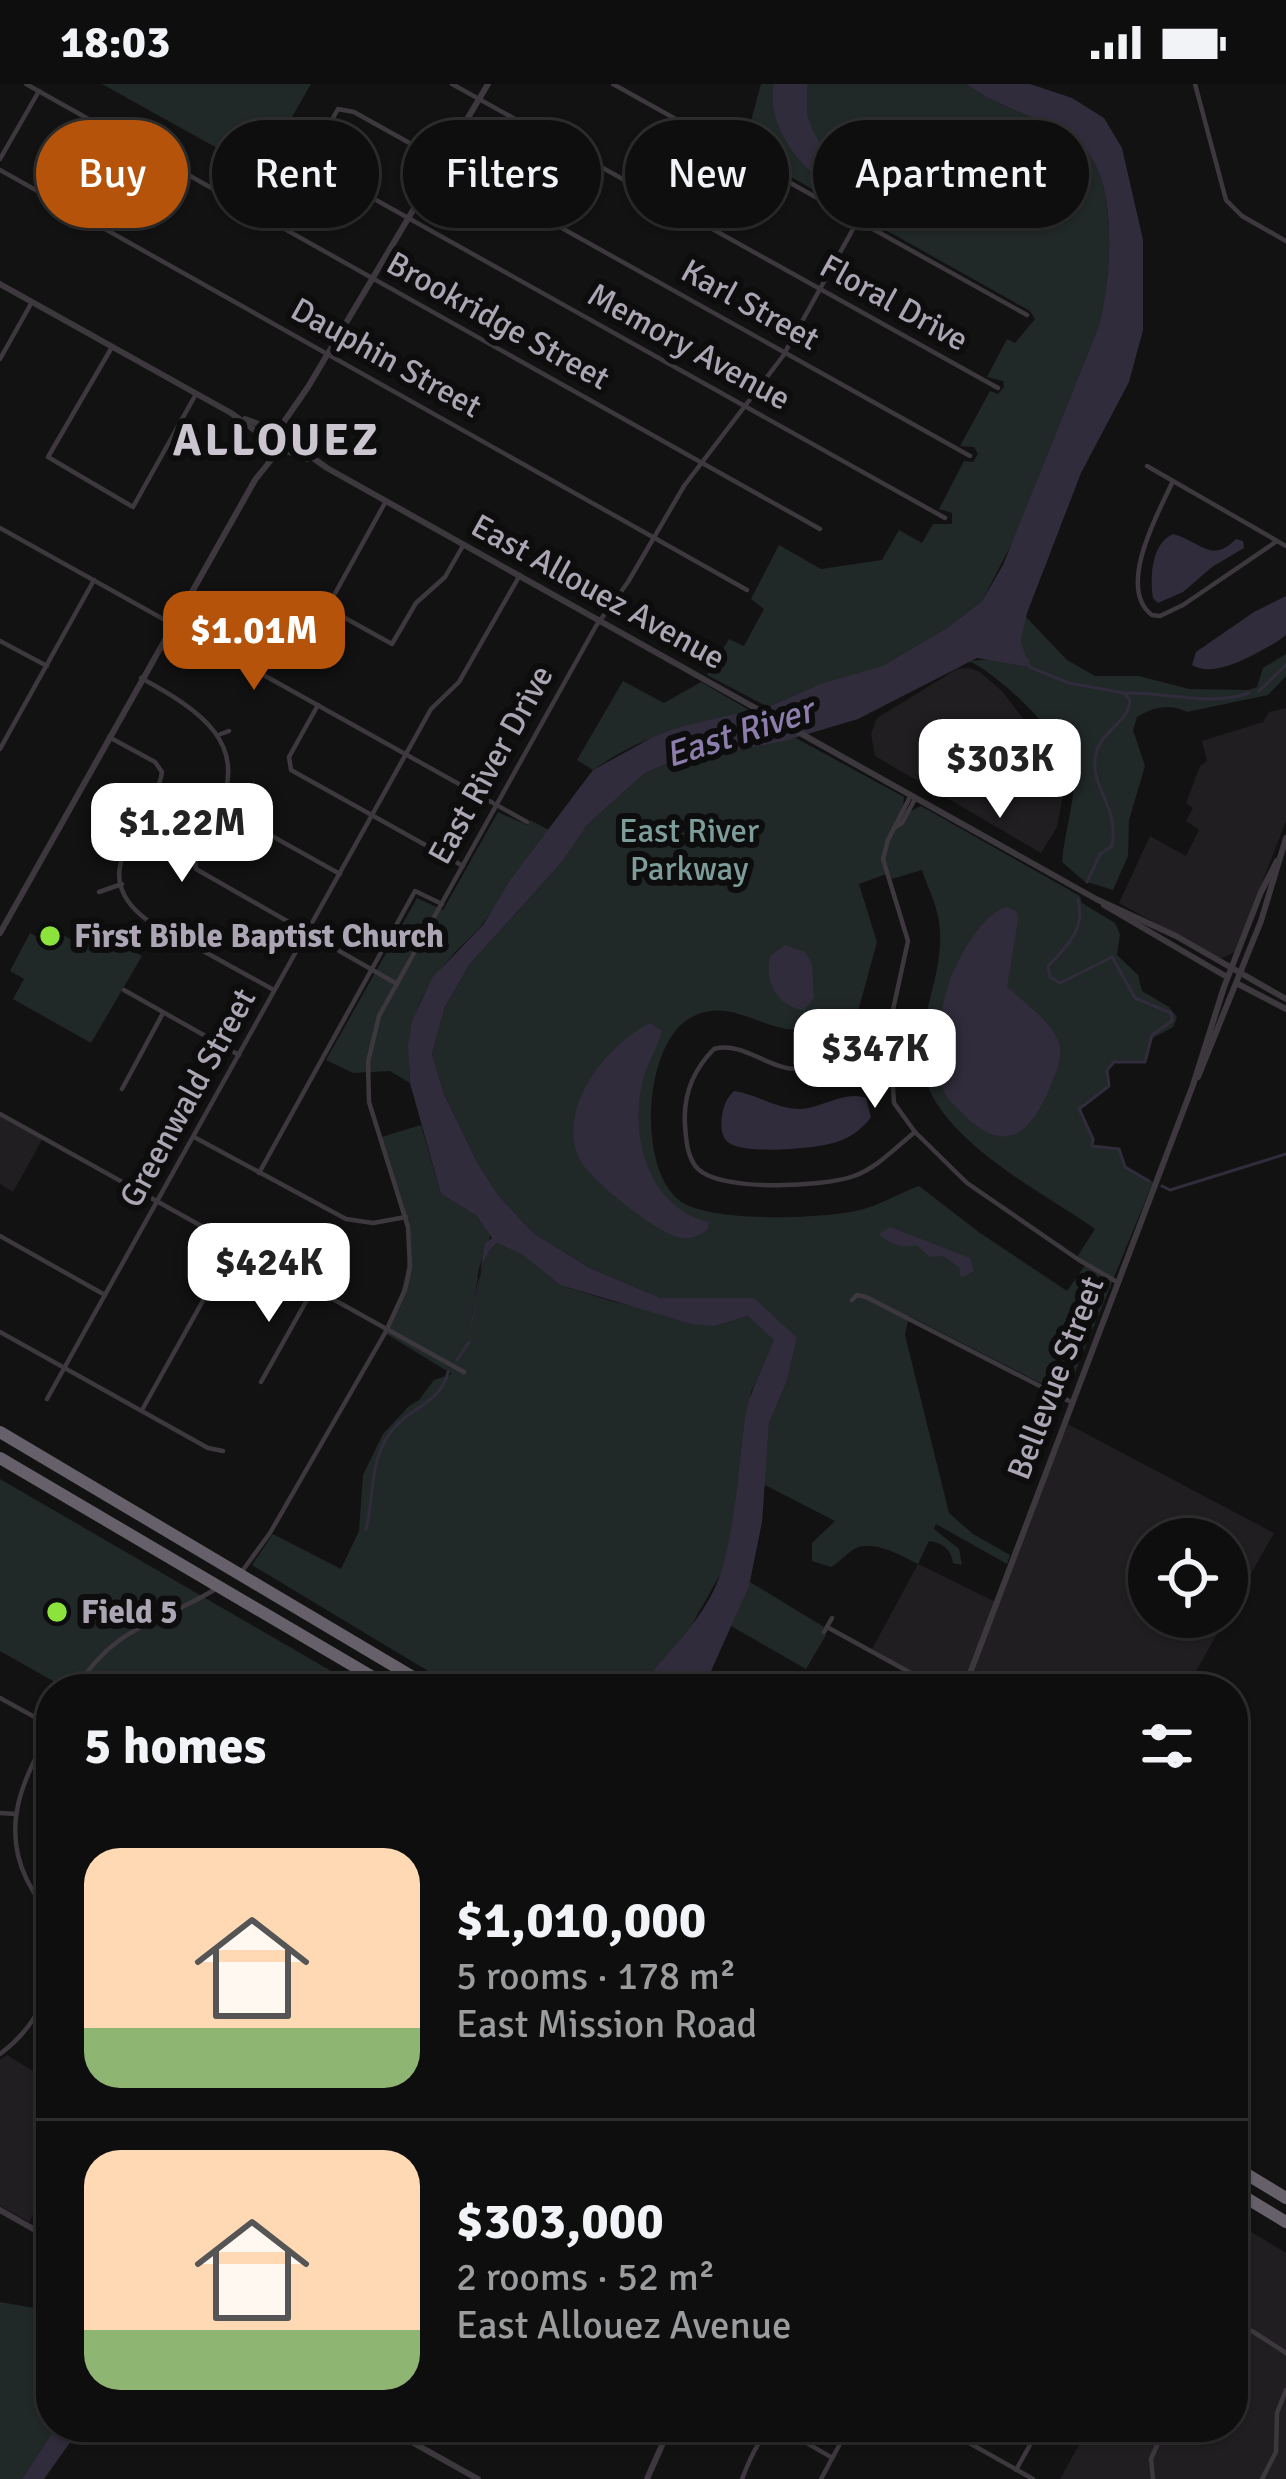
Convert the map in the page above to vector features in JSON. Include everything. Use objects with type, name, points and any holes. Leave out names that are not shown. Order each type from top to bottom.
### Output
[{"type":"highway","points":[[0,1432],[408,1674]]},
{"type":"highway","points":[[0,1458],[368,1674]]},
{"type":"highway","points":[[1248,2175],[1283,2195]]},
{"type":"highway","points":[[1248,2199],[1286,2222]]},
{"type":"street","name":"Brookridge Street","points":[[26,84],[820,529]]},
{"type":"street","name":"Floral Drive","points":[[452,84],[998,388]]},
{"type":"street","points":[[467,120],[488,84]]},
{"type":"street","points":[[613,84],[813,195]]},
{"type":"street","points":[[1195,84],[1226,200],[1242,216],[1286,241]]},
{"type":"street","points":[[0,159],[39,91]]},
{"type":"street","name":"Karl Street","points":[[403,140],[338,109],[312,162],[403,215]]},
{"type":"street","name":"Dauphin Street","points":[[0,170],[747,590]]},
{"type":"street","points":[[0,933],[255,480],[288,437],[308,387],[403,227]]},
{"type":"street","name":"Memory Avenue","points":[[427,228],[945,518]]},
{"type":"street","name":"Karl Street","points":[[562,228],[970,456]]},
{"type":"street","name":"East River Drive","points":[[86,1674],[120,1636],[241,1572],[270,1533],[386,1330],[410,1267],[406,1217],[373,1123],[367,1082],[379,1016],[602,622],[684,486],[785,352],[854,228]]},
{"type":"street","points":[[872,228],[1027,315]]},
{"type":"street","points":[[0,284],[231,413],[276,429]]},
{"type":"street","points":[[0,358],[32,302]]},
{"type":"street","points":[[112,347],[48,457],[133,506],[196,394]]},
{"type":"street","points":[[255,480],[267,442],[308,387]]},
{"type":"street","points":[[231,413],[267,442]]},
{"type":"street","name":"East Allouez Avenue","points":[[276,429],[327,468]]},
{"type":"street","name":"East Allouez Avenue","points":[[267,442],[327,468],[1096,898],[1286,999]]},
{"type":"street","points":[[1147,466],[1286,546]]},
{"type":"street","points":[[1173,481],[1147,537],[1140,566],[1138,596],[1151,615],[1160,616],[1183,605],[1277,542]]},
{"type":"street","points":[[386,501],[326,608],[392,644],[416,603],[445,578],[464,544]]},
{"type":"street","points":[[0,528],[527,822]]},
{"type":"street","name":"Greenwald Street","points":[[47,1399],[431,709],[467,670],[520,575]]},
{"type":"street","points":[[0,748],[94,580]]},
{"type":"street","points":[[0,641],[47,667]]},
{"type":"street","points":[[141,678],[196,709],[218,735],[227,768],[220,807],[195,854],[196,869],[397,984]]},
{"type":"street","points":[[318,705],[291,754],[290,768],[463,866]]},
{"type":"street","points":[[218,735],[229,731]]},
{"type":"street","points":[[109,737],[159,765],[162,775],[122,854],[122,884],[131,905],[147,920],[275,991]]},
{"type":"street","points":[[913,796],[885,846],[883,865],[905,923],[908,946],[890,1018],[892,1099],[914,1132],[977,1192],[1118,1282]]},
{"type":"street","points":[[220,807],[340,874]]},
{"type":"street","name":"Bellevue Street","points":[[1193,1085],[1228,978],[1286,838]]},
{"type":"street","name":"Bellevue Street","points":[[970,1674],[1193,1085],[1268,902],[1277,861]]},
{"type":"street","points":[[99,892],[122,884]]},
{"type":"street","points":[[259,1173],[415,890],[442,904]]},
{"type":"street","name":"East Allouez Avenue","points":[[1096,898],[1153,936],[1286,1010]]},
{"type":"street","points":[[124,990],[239,1055]]},
{"type":"street","points":[[122,1089],[163,1013]]},
{"type":"street","points":[[889,1042],[800,1069],[732,1047],[715,1049],[701,1064],[685,1099],[689,1151],[697,1168],[721,1180],[764,1185],[816,1182],[865,1171],[914,1132]]},
{"type":"street","points":[[0,1114],[464,1372]]},
{"type":"street","points":[[194,1137],[346,1219],[373,1223],[406,1217]]},
{"type":"street","points":[[0,1236],[105,1295]]},
{"type":"street","points":[[142,1410],[235,1245]]},
{"type":"street","points":[[261,1382],[313,1289]]},
{"type":"street","points":[[852,1300],[856,1295],[866,1298],[1072,1402]]},
{"type":"street","points":[[0,1332],[208,1448],[223,1451]]},
{"type":"street","points":[[832,1618],[826,1629],[912,1674]]},
{"type":"street","points":[[0,1698],[36,1719]]},
{"type":"street","points":[[36,1756],[23,1780],[16,1814],[20,1861],[36,1895]]},
{"type":"street","points":[[0,1813],[16,1814]]},
{"type":"street","points":[[0,2054],[17,2041],[36,2014]]},
{"type":"street","points":[[0,2210],[36,2230]]},
{"type":"street","points":[[1248,2331],[1286,2353]]},
{"type":"street","points":[[1262,2479],[1276,2452],[1277,2410],[1286,2390]]},
{"type":"street","points":[[413,2442],[478,2479]]},
{"type":"street","points":[[647,2479],[663,2442]]},
{"type":"street","points":[[742,2479],[758,2442]]},
{"type":"street","points":[[805,2442],[831,2457]]},
{"type":"street","points":[[820,2479],[840,2442]]},
{"type":"street","points":[[968,2442],[1033,2479]]},
{"type":"street","points":[[1016,2470],[1032,2442]]},
{"type":"street","points":[[1153,2479],[1151,2459],[1159,2442]]},
{"type":"shaded area","points":[[969,668],[1002,691],[1061,768],[1064,789],[1057,827],[1041,853],[875,756],[871,734],[877,718],[957,669]]},
{"type":"shaded area","points":[[1286,708],[1286,821],[1235,952],[1220,959],[1119,903],[1150,836],[1186,856],[1199,830],[1186,821],[1193,808],[1186,803],[1200,766],[1207,761],[1202,741],[1263,722],[1269,712]]},
{"type":"shaded area","points":[[0,1114],[43,1138],[13,1192],[0,1184]]},
{"type":"shaded area","points":[[1064,1422],[1246,1518],[1128,1518],[1128,1638],[1215,1638],[1195,1674],[913,1674],[871,1651],[918,1564],[996,1602]]},
{"type":"shaded area","points":[[1248,1519],[1274,1533],[1248,1579]]},
{"type":"shaded area","points":[[7,2055],[36,2073],[36,2208],[29,2222],[0,2206],[0,2060]]},
{"type":"shaded area","points":[[1248,2230],[1286,2253],[1286,2479],[1060,2479],[1081,2442],[1248,2442]]},
{"type":"green space","points":[[102,84],[311,84],[290,120],[212,120],[212,145],[188,132],[188,120],[167,120]]},
{"type":"green space","points":[[761,84],[966,84],[1035,120],[813,120],[813,189],[789,176],[789,120],[751,120]]},
{"type":"green space","points":[[1089,156],[1102,183],[1109,233],[1098,328],[1013,541],[982,601],[883,667],[821,684],[768,707],[707,675],[729,639],[744,646],[764,609],[751,599],[779,545],[821,569],[882,560],[899,530],[922,543],[933,524],[952,524],[952,513],[939,509],[964,461],[973,462],[978,454],[974,447],[960,446],[990,391],[998,394],[1004,387],[1003,381],[987,377],[1007,339],[1015,343],[1035,319],[1030,311],[882,228],[1089,228]]},
{"type":"green space","points":[[1026,617],[1067,660],[1095,676],[1139,676],[1189,689],[1248,690],[1257,687],[1263,668],[1286,654],[1286,676],[1268,695],[1187,712],[1162,707],[1137,717],[1133,730],[1145,766],[1129,820],[1128,856],[1113,890],[1084,881],[1062,862],[1074,778],[1061,747],[1015,695],[969,661],[994,659],[1028,667],[1021,641]]},
{"type":"green space","points":[[623,681],[664,703],[701,682],[756,714],[653,738],[593,770],[577,760]]},
{"type":"green space","name":"East River Parkway","points":[[794,737],[904,797],[903,807],[911,811],[921,806],[1080,896],[1082,903],[1115,923],[1120,934],[1117,955],[1138,975],[1142,991],[1177,1017],[1173,1027],[1151,1039],[1145,1062],[1114,1062],[1107,1070],[1109,1086],[1083,1103],[1080,1116],[1093,1146],[1119,1149],[1125,1167],[1153,1182],[1067,1392],[1060,1393],[909,1316],[905,1335],[949,1513],[973,1534],[1010,1555],[1007,1564],[936,1524],[934,1529],[959,1549],[962,1565],[953,1563],[946,1548],[929,1541],[918,1564],[871,1546],[856,1548],[831,1567],[812,1561],[812,1543],[835,1521],[763,1484],[769,1423],[787,1381],[797,1338],[775,1340],[751,1392],[734,1526],[721,1573],[690,1628],[652,1674],[433,1674],[252,1565],[273,1534],[341,1569],[359,1531],[363,1475],[383,1434],[434,1380],[452,1374],[385,1333],[408,1256],[404,1215],[378,1138],[421,1125],[441,1194],[477,1216],[491,1234],[479,1268],[472,1317],[483,1267],[497,1243],[524,1255],[560,1285],[611,1301],[715,1326],[748,1316],[737,1298],[661,1298],[590,1268],[533,1233],[498,1195],[477,1162],[444,1094],[432,1054],[445,1007],[469,965],[562,862],[588,824],[645,773],[668,763]],"holes":[[[922,870],[940,937],[921,1041],[923,1072],[935,1100],[981,1151],[1095,1229],[1077,1257],[1086,1264],[1067,1291],[919,1186],[843,1213],[741,1216],[680,1201],[666,1185],[657,1163],[651,1108],[655,1079],[674,1032],[690,1018],[715,1010],[795,1030],[857,1015],[877,942],[859,884],[889,873],[892,879]]]},
{"type":"green space","points":[[498,812],[549,830],[421,1000],[412,1030],[410,1083],[390,1071],[353,1073],[326,1060],[417,898],[443,910]]},
{"type":"green space","points":[[89,928],[142,956],[91,1043],[13,999],[24,979],[10,971],[30,933],[55,947],[63,935],[80,944]]},
{"type":"green space","points":[[0,1479],[336,1674],[41,1674],[0,1651]]},
{"type":"green space","points":[[750,1582],[824,1627],[826,1635],[806,1669],[731,1626]]},
{"type":"green space","points":[[0,2302],[36,2308],[36,2442],[46,2442],[22,2479],[0,2479]]},
{"type":"water","points":[[774,84],[807,84],[813,173],[789,146],[789,120],[777,120]]},
{"type":"water","name":"East River","points":[[966,84],[1030,84],[1072,98],[1104,118],[1122,148],[1143,240],[1143,330],[1129,382],[1081,473],[1027,613],[1021,641],[1029,667],[977,658],[858,719],[784,741],[668,763],[645,773],[588,824],[562,862],[469,965],[445,1007],[432,1054],[444,1094],[477,1162],[498,1195],[533,1233],[590,1268],[661,1298],[754,1298],[797,1338],[787,1381],[769,1423],[762,1522],[749,1586],[710,1674],[651,1674],[695,1621],[720,1575],[747,1409],[774,1340],[748,1316],[715,1326],[692,1324],[560,1285],[523,1255],[497,1243],[480,1274],[485,1243],[492,1238],[477,1216],[441,1194],[410,1083],[412,1021],[432,978],[483,925],[511,879],[593,770],[680,727],[750,715],[820,684],[883,666],[982,601],[1003,565],[1098,328],[1109,233],[1102,183],[1089,156],[1089,120],[1035,120]]},
{"type":"water","points":[[1173,534],[1213,551],[1236,539],[1243,541],[1244,548],[1183,592],[1158,603],[1153,598],[1152,571],[1160,545]]},
{"type":"water","points":[[1286,596],[1286,635],[1278,641],[1224,667],[1192,665],[1196,652]]},
{"type":"water","points":[[958,734],[986,761],[963,786],[953,783],[942,764],[942,745]]},
{"type":"water","points":[[1007,907],[1017,912],[1018,920],[1007,987],[1048,1025],[1060,1052],[1036,1115],[1017,1133],[1006,1136],[980,1128],[949,1099],[939,1075],[938,1050],[942,1010],[957,964],[979,928]]},
{"type":"water","points":[[785,945],[805,952],[812,964],[814,998],[804,1010],[786,1004],[771,983],[770,956]]},
{"type":"water","points":[[650,1023],[662,1031],[642,1084],[642,1148],[648,1168],[671,1202],[708,1222],[708,1229],[690,1238],[659,1228],[611,1193],[586,1169],[574,1140],[574,1120],[590,1080],[617,1046]]},
{"type":"water","points":[[734,1091],[800,1109],[858,1096],[866,1098],[871,1117],[855,1133],[832,1143],[784,1149],[738,1147],[726,1140],[721,1127],[725,1105]]},
{"type":"water","points":[[890,1227],[970,1258],[974,1271],[961,1278],[959,1267],[943,1256],[930,1257],[917,1245],[902,1246],[879,1234]]},
{"type":"water","points":[[46,2442],[70,2442],[44,2479],[22,2479]]},
{"type":"waterway","points":[[1027,659],[1029,667],[1069,683],[1124,693],[1130,700],[1125,715],[1096,754],[1096,776],[1113,832],[1112,846],[1100,854],[1087,882]]},
{"type":"waterway","points":[[1259,691],[1286,665]]},
{"type":"waterway","points":[[1127,693],[1204,699],[1249,693]]},
{"type":"waterway","points":[[1078,900],[1077,928],[1048,966],[1050,977],[1060,983],[1112,957],[1135,998],[1171,1013],[1172,1021],[1152,1035],[1145,1062],[1114,1062],[1107,1070],[1109,1086],[1079,1109],[1092,1146],[1119,1149],[1125,1167],[1149,1181]]},
{"type":"waterway","points":[[1162,1186],[1170,1190],[1286,1154]]},
{"type":"waterway","points":[[457,1360],[469,1342]]},
{"type":"waterway","points":[[366,1529],[376,1463],[386,1438],[433,1397],[448,1372]]},
{"type":"place","name":"First Bible Baptist Church","points":[[50,936]]},
{"type":"place","name":"Field 5","points":[[57,1612]]},
{"type":"district","name":"ALLOUEZ","points":[[277,440]]}]
